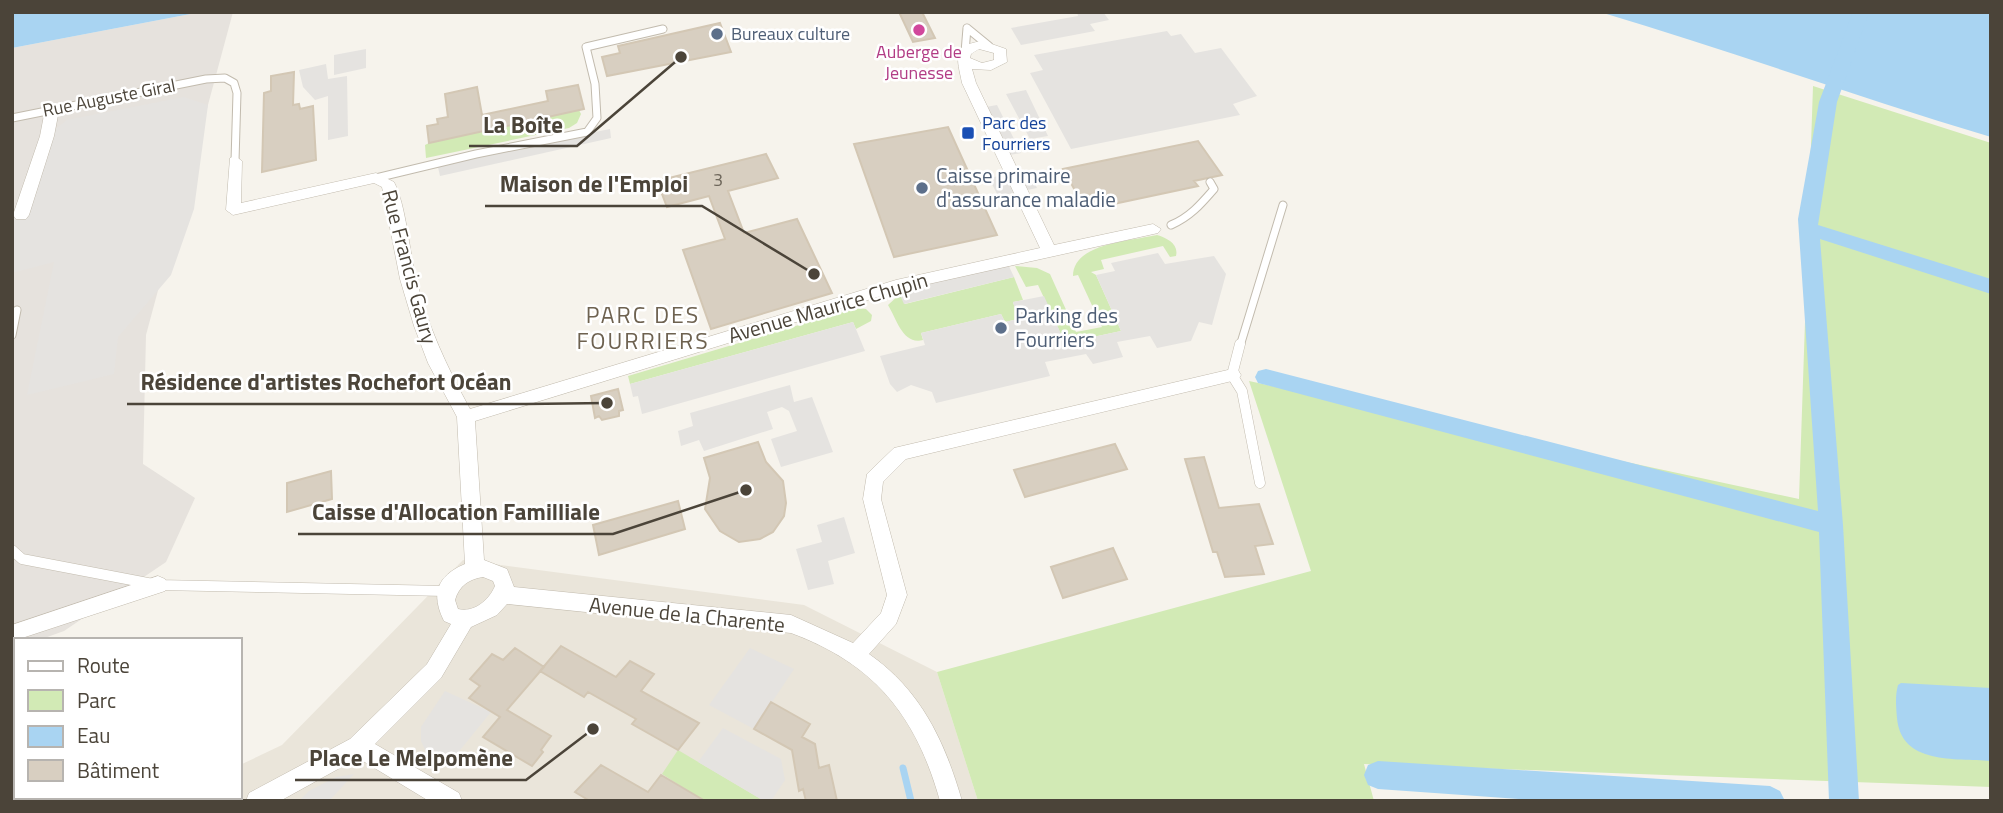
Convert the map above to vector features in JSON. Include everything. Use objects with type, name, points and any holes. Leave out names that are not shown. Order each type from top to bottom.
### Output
[{"type":"street","points":[[965,56],[977,45],[998,49],[1002,55],[1000,62],[969,83]]},
{"type":"street","points":[[965,56],[979,67],[991,66]]},
{"type":"street","points":[[965,56],[969,83],[1049,251]]},
{"type":"street","points":[[21,215],[47,136],[52,110]]},
{"type":"street","name":"Rue Francis Gaury","points":[[235,161],[233,210],[376,178],[388,185],[408,279],[426,339],[466,417]]},
{"type":"street","name":"Avenue Maurice Chupin","points":[[466,417],[896,286],[1153,229]]},
{"type":"street","points":[[855,655],[889,618],[897,595],[872,499],[874,479],[900,453],[1232,375]]},
{"type":"street","points":[[466,417],[475,569]]},
{"type":"street","points":[[475,569],[492,570],[499,574],[504,587],[502,595],[483,614],[466,619],[457,617],[445,607],[446,591],[458,577],[475,569]]},
{"type":"street","points":[[12,634],[158,585]]},
{"type":"street","name":"Avenue de la Charente","points":[[502,595],[791,624],[841,646],[888,682],[922,724],[951,801]]},
{"type":"street","points":[[257,801],[358,746],[434,671],[466,619]]},
{"type":"street","points":[[358,746],[451,801]]},
{"type":"lane","points":[[965,56],[967,28],[989,46]]},
{"type":"lane","points":[[376,178],[587,132],[597,118],[595,84],[586,47],[663,29]]},
{"type":"lane","name":"Rue Auguste Giral","points":[[12,118],[206,79],[225,78],[234,83],[237,93],[235,161]]},
{"type":"lane","points":[[1171,225],[1186,220],[1195,212],[1214,190],[1209,182]]},
{"type":"lane","points":[[1260,484],[1242,391],[1232,375],[1256,286],[1283,205]]},
{"type":"lane","points":[[12,335],[17,310]]},
{"type":"lane","points":[[12,550],[22,559],[158,585],[446,591]]},
{"type":"shaded area","points":[[201,12],[233,12],[146,335],[143,464],[195,498],[166,562],[64,631],[45,638],[14,638],[12,648],[12,48]]},
{"type":"shaded area","points":[[1077,12],[1103,12],[1109,20],[1090,24],[1095,31],[1021,45],[1011,28],[1078,16]]},
{"type":"shaded area","points":[[1167,31],[1171,36],[1181,34],[1195,53],[1221,48],[1257,96],[1233,104],[1240,115],[1071,149],[1030,73],[1043,70],[1034,55]]},
{"type":"shaded area","points":[[366,49],[366,68],[334,75],[334,55]]},
{"type":"shaded area","points":[[326,64],[328,79],[347,76],[348,136],[328,140],[328,96],[315,100],[303,87],[299,70]]},
{"type":"shaded area","points":[[1026,90],[1048,136],[1030,139],[1006,94]]},
{"type":"shaded area","points":[[184,97],[208,105],[194,209],[171,275],[118,337],[114,374],[27,395],[54,262],[12,273],[12,217],[21,215],[47,136],[67,120]]},
{"type":"shaded area","points":[[997,105],[1021,153],[1004,156],[980,108]]},
{"type":"shaded area","points":[[610,129],[611,138],[440,176],[437,163]]},
{"type":"shaded area","points":[[1028,170],[1037,188],[998,196],[989,178]]},
{"type":"shaded area","name":"Parking des Fourriers","points":[[1158,253],[1165,264],[1214,256],[1226,274],[1212,325],[1199,322],[1191,341],[1157,348],[1150,336],[1117,342],[1123,357],[1093,364],[1086,354],[1045,362],[1050,376],[936,403],[932,392],[911,385],[897,392],[890,384],[880,356],[925,345],[921,333],[1001,314],[1005,322],[1018,319],[1013,302],[1044,296],[1065,343],[1121,331],[1096,275],[1115,271],[1111,263]]},
{"type":"shaded area","points":[[1006,260],[1014,277],[904,304],[896,286]]},
{"type":"shaded area","points":[[853,322],[865,351],[642,414],[638,396],[633,397],[630,384]]},
{"type":"shaded area","points":[[790,385],[794,402],[812,397],[833,452],[781,467],[771,439],[797,431],[789,411],[782,407],[767,412],[773,429],[704,451],[699,440],[681,446],[678,431],[693,426],[690,413]]},
{"type":"shaded area","points":[[844,517],[855,553],[828,561],[834,584],[808,590],[796,549],[822,542],[817,525]]},
{"type":"shaded area","points":[[463,560],[804,605],[937,672],[978,801],[162,801],[242,799],[242,764],[282,745]]},
{"type":"shaded area","points":[[750,648],[794,669],[754,729],[709,705]]},
{"type":"shaded area","points":[[445,691],[491,712],[448,765],[426,752],[421,741],[421,727]]},
{"type":"shaded area","points":[[723,728],[781,759],[785,780],[771,801],[764,801],[698,762]]},
{"type":"shaded area","points":[[354,774],[329,801],[299,801],[309,791],[336,777]]},
{"type":"green space","points":[[1813,86],[1991,143],[1991,787],[1364,764],[1374,801],[978,801],[937,672],[1311,571],[1249,381],[1799,499]]},
{"type":"green space","points":[[579,110],[581,114],[577,123],[569,128],[426,158],[425,145],[429,143]]},
{"type":"green space","points":[[1157,235],[1174,245],[1176,256],[1170,257],[1163,246],[1101,260],[1104,269],[1091,272],[1096,275],[1121,331],[1065,343],[1038,285],[1026,287],[1015,266],[1037,268],[1050,274],[1076,332],[1102,327],[1078,275],[1073,276],[1076,265],[1082,257],[1105,245]]},
{"type":"green space","points":[[1014,277],[1023,300],[1013,302],[1018,319],[1005,322],[1001,314],[921,333],[923,340],[916,341],[901,330],[888,305],[900,294],[905,304]]},
{"type":"green space","points":[[856,308],[866,309],[872,315],[871,321],[856,329],[853,322],[630,384],[628,376]]},
{"type":"green space","points":[[678,750],[764,801],[704,801],[662,774]]},
{"type":"water","points":[[12,12],[201,12],[12,48]]},
{"type":"water","points":[[1600,12],[1991,12],[1991,137],[1698,43]]},
{"type":"water","points":[[1901,683],[1991,688],[1991,761],[1932,756],[1908,744],[1901,733],[1897,718],[1896,693]]},
{"type":"building","name":"Auberge de Jeunesse","points":[[899,12],[922,12],[935,38],[913,42]]},
{"type":"building","points":[[720,23],[731,52],[607,76],[602,57],[620,53],[618,46]]},
{"type":"building","points":[[294,72],[293,105],[299,104],[300,109],[313,106],[316,160],[262,172],[264,93],[271,91],[271,76]]},
{"type":"building","points":[[578,85],[584,109],[429,143],[427,126],[438,124],[437,119],[448,117],[445,94],[477,87],[482,115],[548,101],[546,91]]},
{"type":"building","name":"Caisse primaire d'assurance maladie","points":[[948,127],[997,235],[894,257],[854,144]]},
{"type":"building","points":[[1198,141],[1222,175],[1194,181],[1198,186],[1099,207],[1096,201],[1082,203],[1063,169]]},
{"type":"building","points":[[766,154],[778,178],[728,191],[744,233],[797,219],[832,293],[711,329],[683,250],[725,239],[709,196],[667,207],[657,181]]},
{"type":"building","points":[[618,389],[623,410],[619,411],[619,416],[602,420],[599,416],[595,418],[591,396]]},
{"type":"building","points":[[758,442],[766,462],[783,481],[786,503],[784,516],[773,532],[760,539],[739,542],[720,531],[705,509],[710,478],[704,458]]},
{"type":"building","points":[[1115,444],[1127,469],[1025,497],[1014,470]]},
{"type":"building","points":[[1204,457],[1219,508],[1259,504],[1273,544],[1255,546],[1264,574],[1225,577],[1217,552],[1213,552],[1185,459]]},
{"type":"building","points":[[331,471],[332,499],[287,512],[287,483]]},
{"type":"building","points":[[678,501],[685,529],[599,555],[593,525]]},
{"type":"building","points":[[1113,548],[1127,579],[1063,598],[1051,567]]},
{"type":"building","points":[[561,646],[616,677],[630,661],[654,674],[641,691],[699,723],[678,750],[632,724],[636,719],[588,692],[584,697],[540,671]]},
{"type":"building","points":[[515,648],[544,667],[507,710],[551,736],[532,766],[483,737],[500,717],[469,698],[480,686],[470,679],[492,654],[503,660]]},
{"type":"building","points":[[771,702],[810,724],[802,737],[815,744],[819,768],[829,765],[837,801],[806,801],[803,789],[799,791],[792,750],[754,729]]},
{"type":"building","points":[[601,765],[648,792],[661,775],[705,801],[590,801],[575,792]]},
{"type":"waterway","points":[[1831,525],[1808,219],[1828,102],[1861,12]]},
{"type":"waterway","points":[[1809,229],[1991,287]]},
{"type":"waterway","points":[[1266,377],[1831,525]]},
{"type":"waterway","points":[[1831,525],[1844,801]]},
{"type":"waterway","points":[[903,768],[911,801]]},
{"type":"waterway","points":[[1378,775],[1770,801]]},
{"type":"place","name":"Auberge de Jeunesse","points":[[919,30]]},
{"type":"place","name":"Bureaux culture","points":[[717,34]]},
{"type":"place","name":"La Boîte","points":[[681,57]]},
{"type":"place","name":"Parc des Fourriers","points":[[968,133]]},
{"type":"place","name":"Caisse primaire d'assurance maladie","points":[[922,188]]},
{"type":"place","name":"Maison de l'Emploi","points":[[814,274]]},
{"type":"place","name":"Parking des Fourriers","points":[[1001,328]]},
{"type":"place","name":"Résidence d'artistes Rochefort Océan","points":[[607,403]]},
{"type":"place","name":"Caisse d'Allocation Familliale","points":[[746,490]]},
{"type":"place","name":"Place Le Melpomène","points":[[593,729]]},
{"type":"district","name":"PARC DES FOURRIERS","points":[[643,328]]}]
